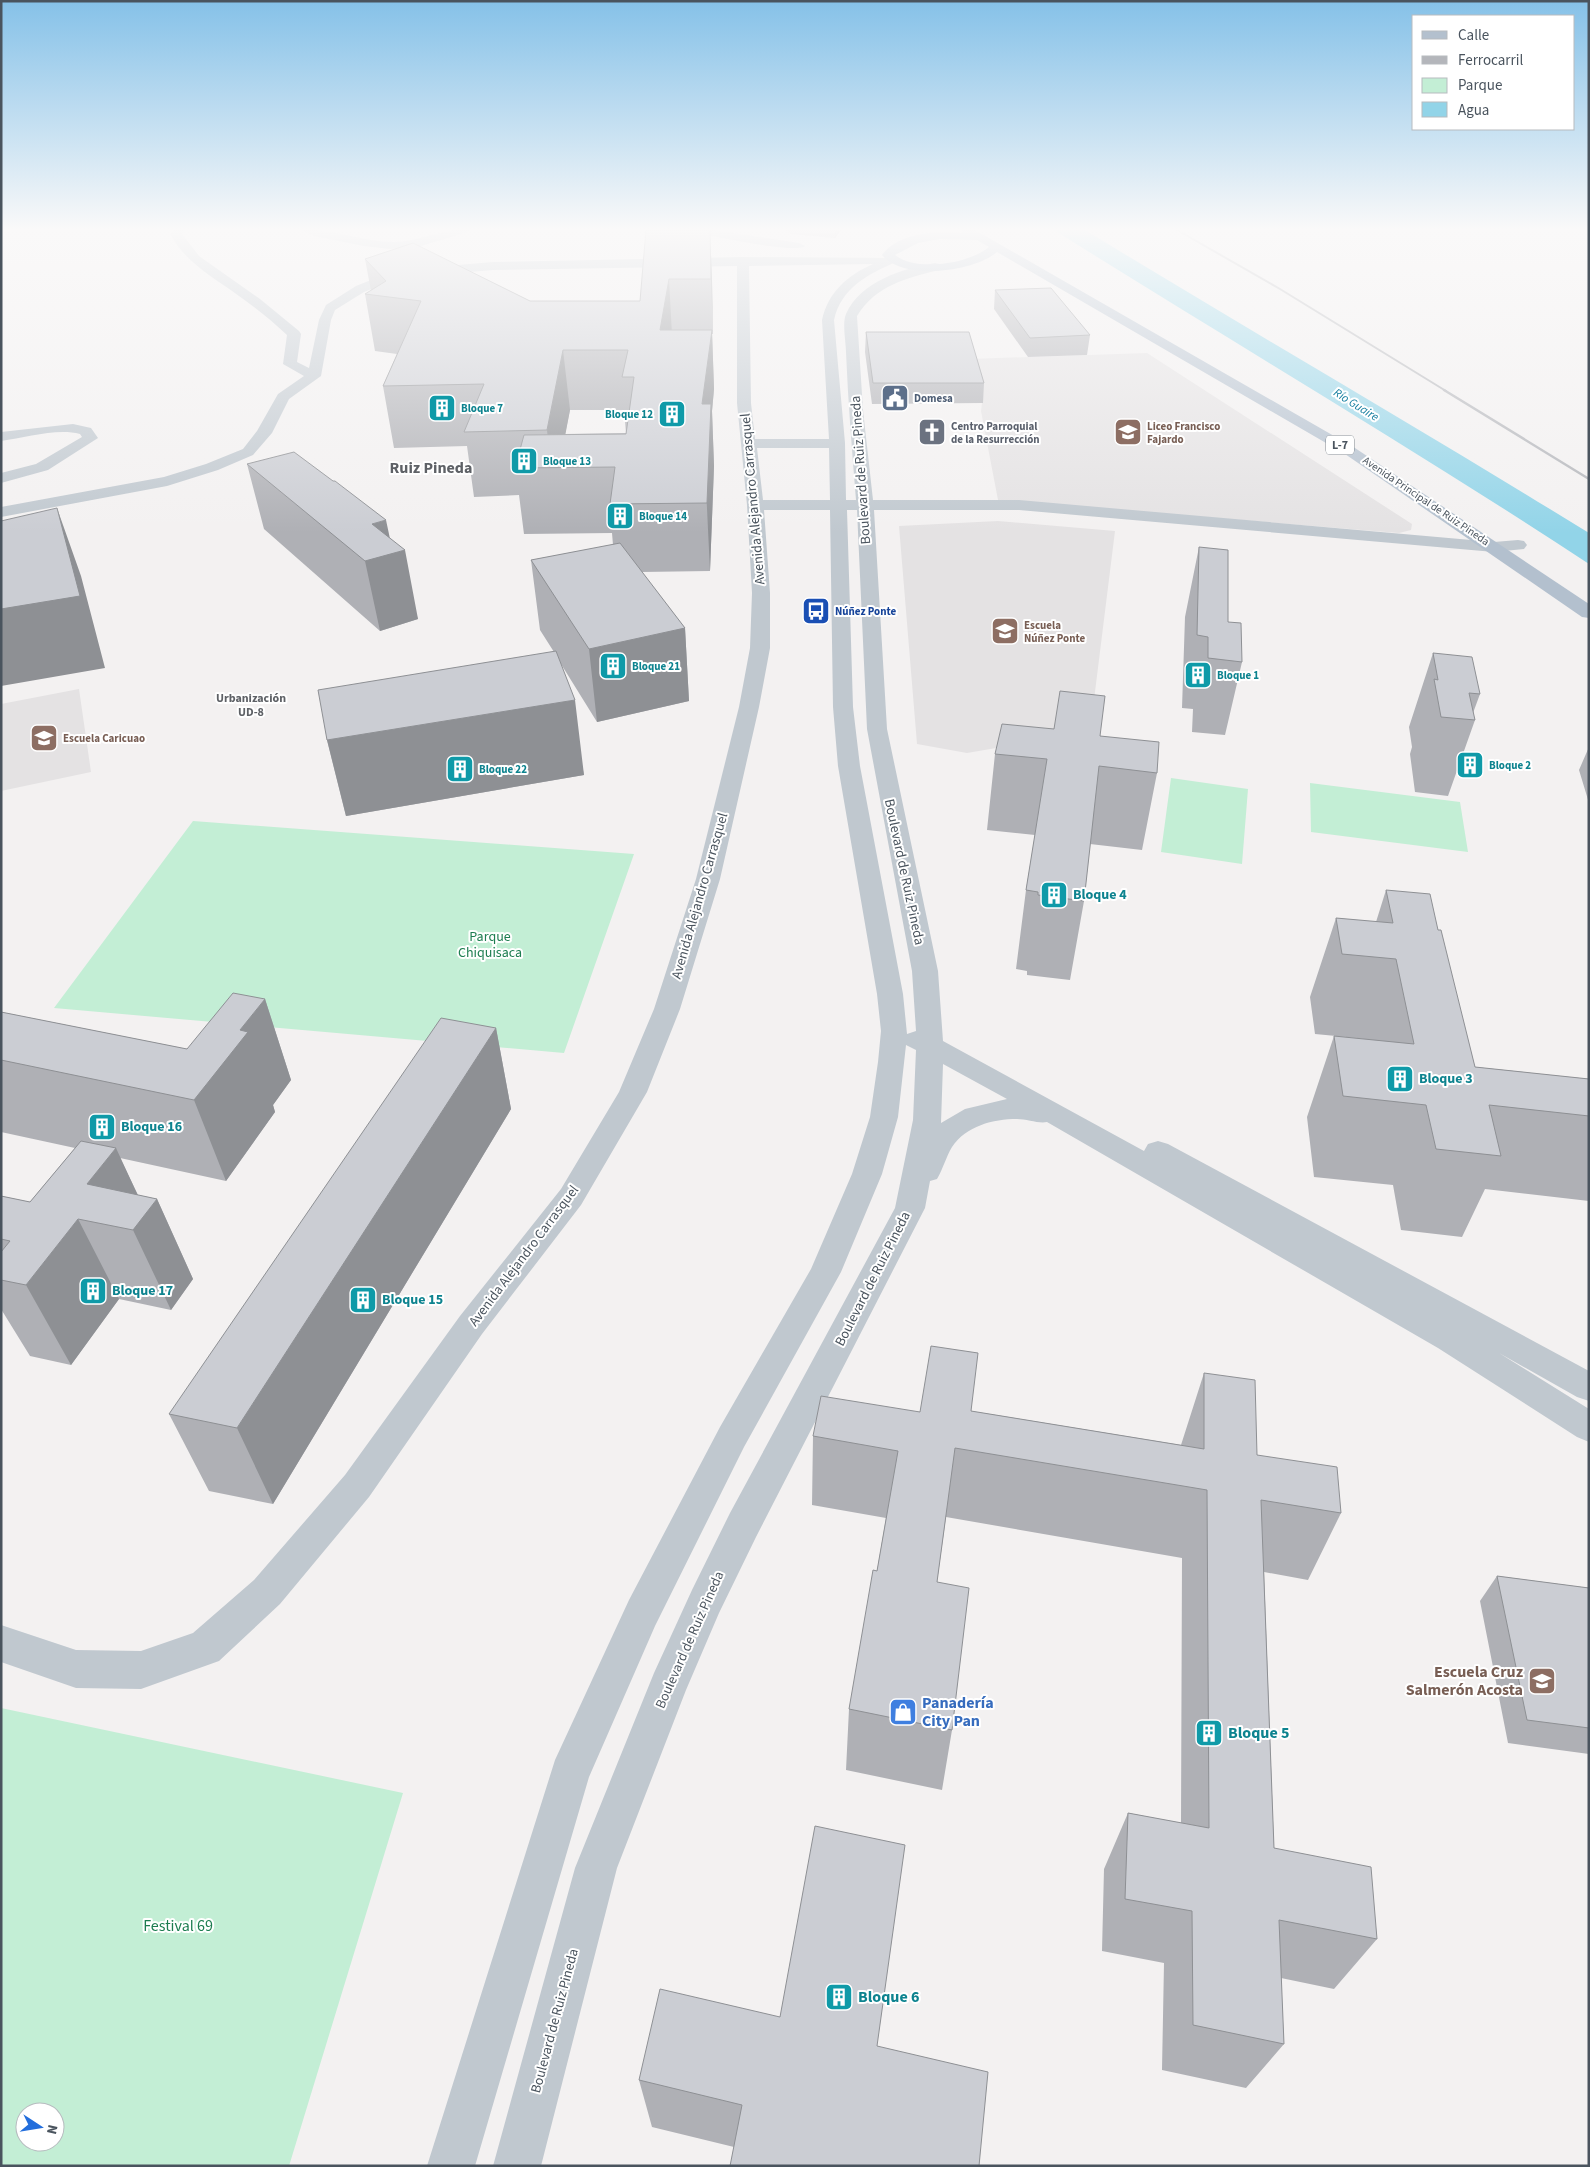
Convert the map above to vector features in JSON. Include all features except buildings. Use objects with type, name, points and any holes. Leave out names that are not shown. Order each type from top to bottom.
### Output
[{"type":"main road","name":"Avenida Principal de Ruiz Pineda","points":[[1144,331],[1350,451],[1494,547],[1589,614]]},
{"type":"main road","name":"Avenida Principal de Ruiz Pineda","points":[[1180,352],[1222,370],[1326,422],[1374,449]]},
{"type":"main road","name":"Avenida Principal de Ruiz Pineda","points":[[1468,512],[1589,596]]},
{"type":"street","points":[[290,331],[294,334],[290,364],[314,376]]},
{"type":"street","points":[[1,512],[167,480],[212,467],[248,452],[264,433],[283,397],[314,376],[323,331]]},
{"type":"street","name":"Avenida Alejandro Carrasquel","points":[[1,1643],[76,1669],[142,1670],[205,1648],[267,1592],[357,1486],[471,1324],[571,1197],[633,1092],[667,1009],[708,879],[749,707],[760,648],[761,593],[755,505],[744,403],[743,331]]},
{"type":"street","name":"Boulevard de Ruiz Pineda","points":[[451,2166],[569,1774],[655,1587],[732,1437],[825,1272],[867,1174],[884,1117],[894,1031],[890,994],[849,766],[843,707],[837,443],[829,331]]},
{"type":"street","name":"Boulevard de Ruiz Pineda","points":[[517,2166],[596,1868],[668,1687],[705,1603],[910,1208],[927,1120],[930,1035],[925,971],[877,729],[865,505],[856,410],[852,331]]},
{"type":"street","points":[[1,437],[73,428],[86,431],[90,438],[42,467],[1,478]]},
{"type":"street","points":[[748,444],[837,443]]},
{"type":"street","points":[[755,505],[1019,505],[1205,523],[1494,547],[1518,545]]},
{"type":"street","points":[[894,1031],[930,1035],[1589,1387]]},
{"type":"street","points":[[930,1035],[1074,1124],[1449,1339],[1589,1427]]},
{"type":"street","points":[[910,1208],[942,1138],[963,1120],[988,1112],[1012,1108],[1038,1111],[1074,1124]]},
{"type":"shaded area","name":"Liceo Francisco Fajardo","points":[[1147,353],[1412,524],[1411,530],[1399,533],[998,500],[981,411],[982,403],[970,359]]},
{"type":"shaded area","name":"Escuela Núñez Ponte","points":[[998,521],[1115,531],[1090,732],[967,753],[917,744],[899,526]]},
{"type":"shaded area","name":"Escuela Caricuao","points":[[79,689],[91,772],[1,791],[1,704]]},
{"type":"green space","points":[[1171,778],[1248,789],[1242,864],[1161,852]]},
{"type":"green space","points":[[1310,783],[1460,802],[1468,852],[1311,832]]},
{"type":"green space","name":"Parque Chiquisaca","points":[[193,821],[634,854],[564,1053],[54,1008]]},
{"type":"green space","name":"Festival 69","points":[[1,1708],[403,1793],[289,2166],[1,2166]]},
{"type":"water","name":"Río Guaire","points":[[1217,331],[1253,331],[1589,533],[1589,564],[1523,521]]},
{"type":"railway","points":[[1349,331],[1446,391]]},
{"type":"railway","points":[[1444,390],[1589,479]]},
{"type":"place","name":"Domesa","points":[[895,398]]},
{"type":"place","name":"Bloque 7","points":[[442,408]]},
{"type":"place","name":"Bloque 12","points":[[672,414]]},
{"type":"place","name":"Centro Parroquial de la Resurrección","points":[[932,432]]},
{"type":"place","name":"Liceo Francisco Fajardo","points":[[1128,432]]},
{"type":"place","name":"Bloque 13","points":[[524,461]]},
{"type":"place","name":"Bloque 14","points":[[620,516]]},
{"type":"place","name":"Núñez Ponte","points":[[816,611]]},
{"type":"place","name":"Escuela Núñez Ponte","points":[[1005,631]]},
{"type":"place","name":"Bloque 21","points":[[613,666]]},
{"type":"place","name":"Bloque 1","points":[[1198,675]]},
{"type":"place","name":"Escuela Caricuao","points":[[44,738]]},
{"type":"place","name":"Bloque 2","points":[[1470,765]]},
{"type":"place","name":"Bloque 22","points":[[460,769]]},
{"type":"place","name":"Bloque 4","points":[[1054,895]]},
{"type":"place","name":"Bloque 3","points":[[1400,1079]]},
{"type":"place","name":"Bloque 16","points":[[102,1127]]},
{"type":"place","name":"Bloque 17","points":[[93,1291]]},
{"type":"place","name":"Bloque 15","points":[[363,1300]]},
{"type":"place","name":"Escuela Cruz Salmerón Acosta","points":[[1542,1681]]},
{"type":"place","name":"Panadería City Pan","points":[[903,1712]]},
{"type":"place","name":"Bloque 5","points":[[1209,1733]]},
{"type":"place","name":"Bloque 6","points":[[839,1997]]},
{"type":"district","name":"Ruiz Pineda","points":[[431,468]]},
{"type":"district","name":"Urbanización UD-8","points":[[251,705]]}]
